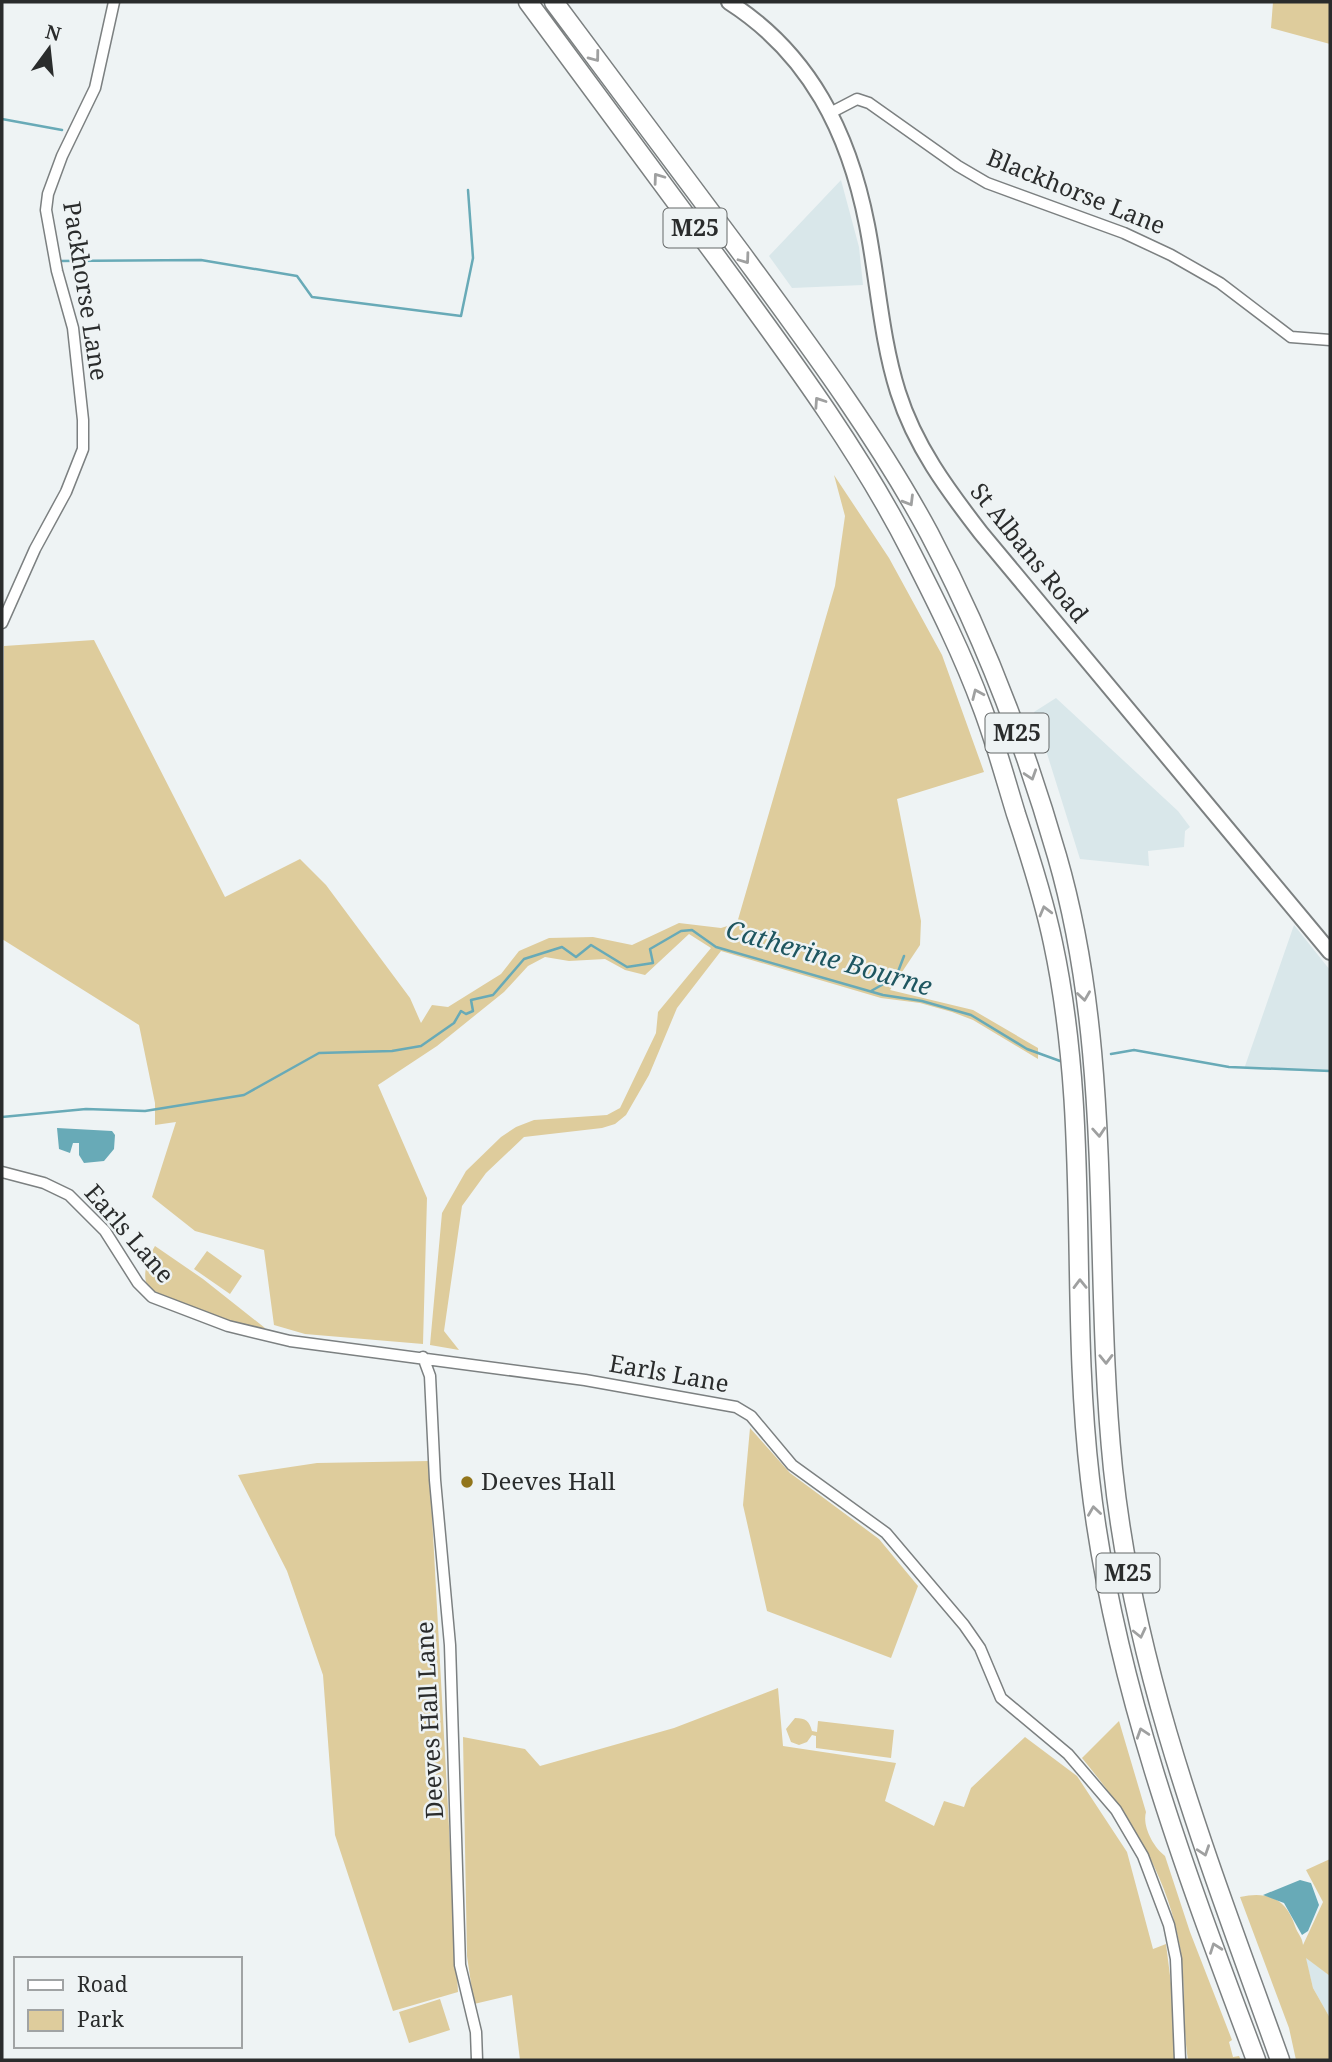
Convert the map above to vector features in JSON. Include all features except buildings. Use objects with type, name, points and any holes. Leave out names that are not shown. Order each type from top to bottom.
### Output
[{"type":"highway","name":"M25","points":[[527,2],[770,331],[857,459],[911,551],[982,707],[1035,872],[1054,945],[1070,1059],[1078,1143],[1083,1397],[1090,1479],[1108,1608],[1138,1721],[1191,1881],[1256,2060]]},
{"type":"highway","name":"M25","points":[[555,2],[790,320],[874,442],[928,533],[993,673],[1043,811],[1063,879],[1092,1057],[1103,1202],[1107,1397],[1113,1473],[1132,1600],[1170,1750],[1280,2060]]},
{"type":"main road","points":[[729,2],[780,42],[800,64],[832,112]]},
{"type":"main road","name":"St Albans Road","points":[[832,112],[854,170],[867,225],[886,341],[898,392],[914,432],[930,461],[981,533],[1330,952]]},
{"type":"street","name":"Packhorse Lane","points":[[2,623],[35,549],[66,492],[83,449],[83,420],[73,328],[57,271],[46,210],[48,194],[62,156],[94,88],[114,2]]},
{"type":"street","name":"Blackhorse Lane","points":[[832,112],[857,99],[869,103],[958,166],[987,183],[1125,233],[1171,255],[1220,283],[1291,337],[1330,340]]},
{"type":"street","name":"Earls Lane","points":[[2,1172],[44,1183],[69,1195],[105,1231],[138,1283],[152,1297],[176,1309],[228,1326],[290,1341],[584,1380],[736,1407],[751,1416],[792,1465],[886,1534],[964,1625],[980,1648],[1001,1698],[1068,1754],[1100,1788],[1131,1833],[1154,1879],[1176,1959],[1180,2060]]},
{"type":"street","name":"Deeves Hall Lane","points":[[423,1357],[430,1376],[436,1493],[450,1645],[460,1965],[476,2032],[477,2060]]},
{"type":"street","points":[[430,1376],[444,1360]]},
{"type":"shaded area","points":[[841,180],[859,247],[863,285],[792,288],[769,256]]},
{"type":"shaded area","points":[[1056,698],[1178,811],[1190,827],[1185,831],[1184,847],[1148,851],[1149,866],[1080,859],[1034,712]]},
{"type":"shaded area","points":[[1294,925],[1330,970],[1330,1072],[1244,1069]]},
{"type":"shaded area","points":[[1305,1956],[1330,1976],[1330,2018],[1313,1988]]},
{"type":"green space","points":[[1273,2],[1330,2],[1330,44],[1271,28]]},
{"type":"green space","points":[[834,475],[889,558],[942,655],[984,772],[897,799],[921,921],[920,945],[890,990],[973,1010],[1038,1048],[1038,1059],[973,1020],[952,1012],[920,1003],[881,998],[721,951],[677,1008],[649,1075],[626,1115],[615,1124],[602,1128],[524,1137],[486,1173],[462,1206],[444,1331],[459,1350],[430,1345],[442,1213],[466,1171],[501,1137],[516,1127],[534,1120],[607,1115],[620,1108],[656,1033],[658,1012],[711,948],[689,934],[645,975],[625,970],[605,959],[569,961],[545,957],[528,966],[504,992],[437,1046],[378,1085],[427,1198],[423,1344],[305,1334],[274,1325],[264,1250],[195,1231],[152,1197],[176,1122],[155,1125],[155,1103],[139,1025],[2,939],[4,646],[94,640],[225,897],[300,859],[326,885],[410,998],[421,1023],[432,1005],[448,1007],[501,974],[519,951],[549,938],[593,937],[632,945],[679,923],[721,928],[737,923],[835,586],[845,516]]},
{"type":"green space","points":[[155,1246],[203,1279],[265,1328],[260,1331],[234,1324],[164,1299],[146,1282],[145,1273]]},
{"type":"green space","points":[[207,1251],[242,1276],[230,1294],[194,1269]]},
{"type":"green space","points":[[750,1428],[790,1473],[879,1539],[918,1586],[891,1658],[767,1611],[743,1505]]},
{"type":"green space","points":[[429,1461],[458,1992],[393,2011],[335,1835],[323,1675],[287,1571],[238,1475],[317,1463]]},
{"type":"green space","points":[[778,1688],[783,1746],[896,1763],[885,1801],[934,1826],[944,1801],[964,1807],[971,1788],[1025,1737],[1077,1776],[1127,1852],[1153,1949],[1166,1944],[1174,2007],[1174,2060],[520,2060],[512,1995],[474,2004],[467,1956],[463,1737],[525,1749],[540,1766],[674,1728]]},
{"type":"green space","points":[[795,1718],[806,1721],[812,1731],[817,1732],[818,1721],[894,1730],[891,1758],[816,1748],[816,1736],[812,1735],[807,1742],[799,1745],[791,1742],[786,1729]]},
{"type":"green space","points":[[1119,1721],[1146,1812],[1147,1830],[1165,1856],[1190,1932],[1232,2040],[1229,2042],[1233,2057],[1239,2056],[1241,2060],[1188,2060],[1180,1947],[1166,1894],[1130,1823],[1082,1758]]},
{"type":"green space","points":[[1330,1859],[1330,1976],[1306,1958],[1313,1988],[1330,2018],[1330,2060],[1296,2060],[1289,2028],[1240,1897],[1267,1896],[1281,1903],[1291,1916],[1303,1945],[1323,1902],[1306,1870]]},
{"type":"green space","points":[[440,1999],[450,2030],[409,2043],[399,2012]]},
{"type":"water","points":[[57,1128],[112,1131],[115,1135],[114,1149],[104,1161],[84,1163],[79,1155],[79,1143],[73,1143],[70,1153],[59,1149]]},
{"type":"water","points":[[1300,1880],[1311,1883],[1319,1905],[1308,1931],[1302,1935],[1284,1903],[1263,1895]]},
{"type":"waterway","points":[[2,119],[62,130]]},
{"type":"waterway","points":[[59,261],[201,260],[297,276],[312,297],[461,316],[473,258],[468,190]]},
{"type":"waterway","name":"Catherine Bourne","points":[[2,1117],[86,1109],[145,1111],[244,1095],[319,1053],[392,1051],[421,1046],[454,1023],[461,1011],[466,1014],[473,1011],[471,1000],[493,995],[524,959],[562,947],[576,957],[591,945],[627,967],[653,963],[650,949],[681,931],[692,930],[716,947],[883,995],[922,1001],[971,1015],[1027,1049],[1060,1061]]},
{"type":"waterway","points":[[871,991],[896,977],[904,956]]},
{"type":"waterway","name":"Catherine Bourne","points":[[1111,1054],[1134,1050],[1229,1067],[1330,1071]]},
{"type":"place","name":"Deeves Hall","points":[[467,1482]]}]
